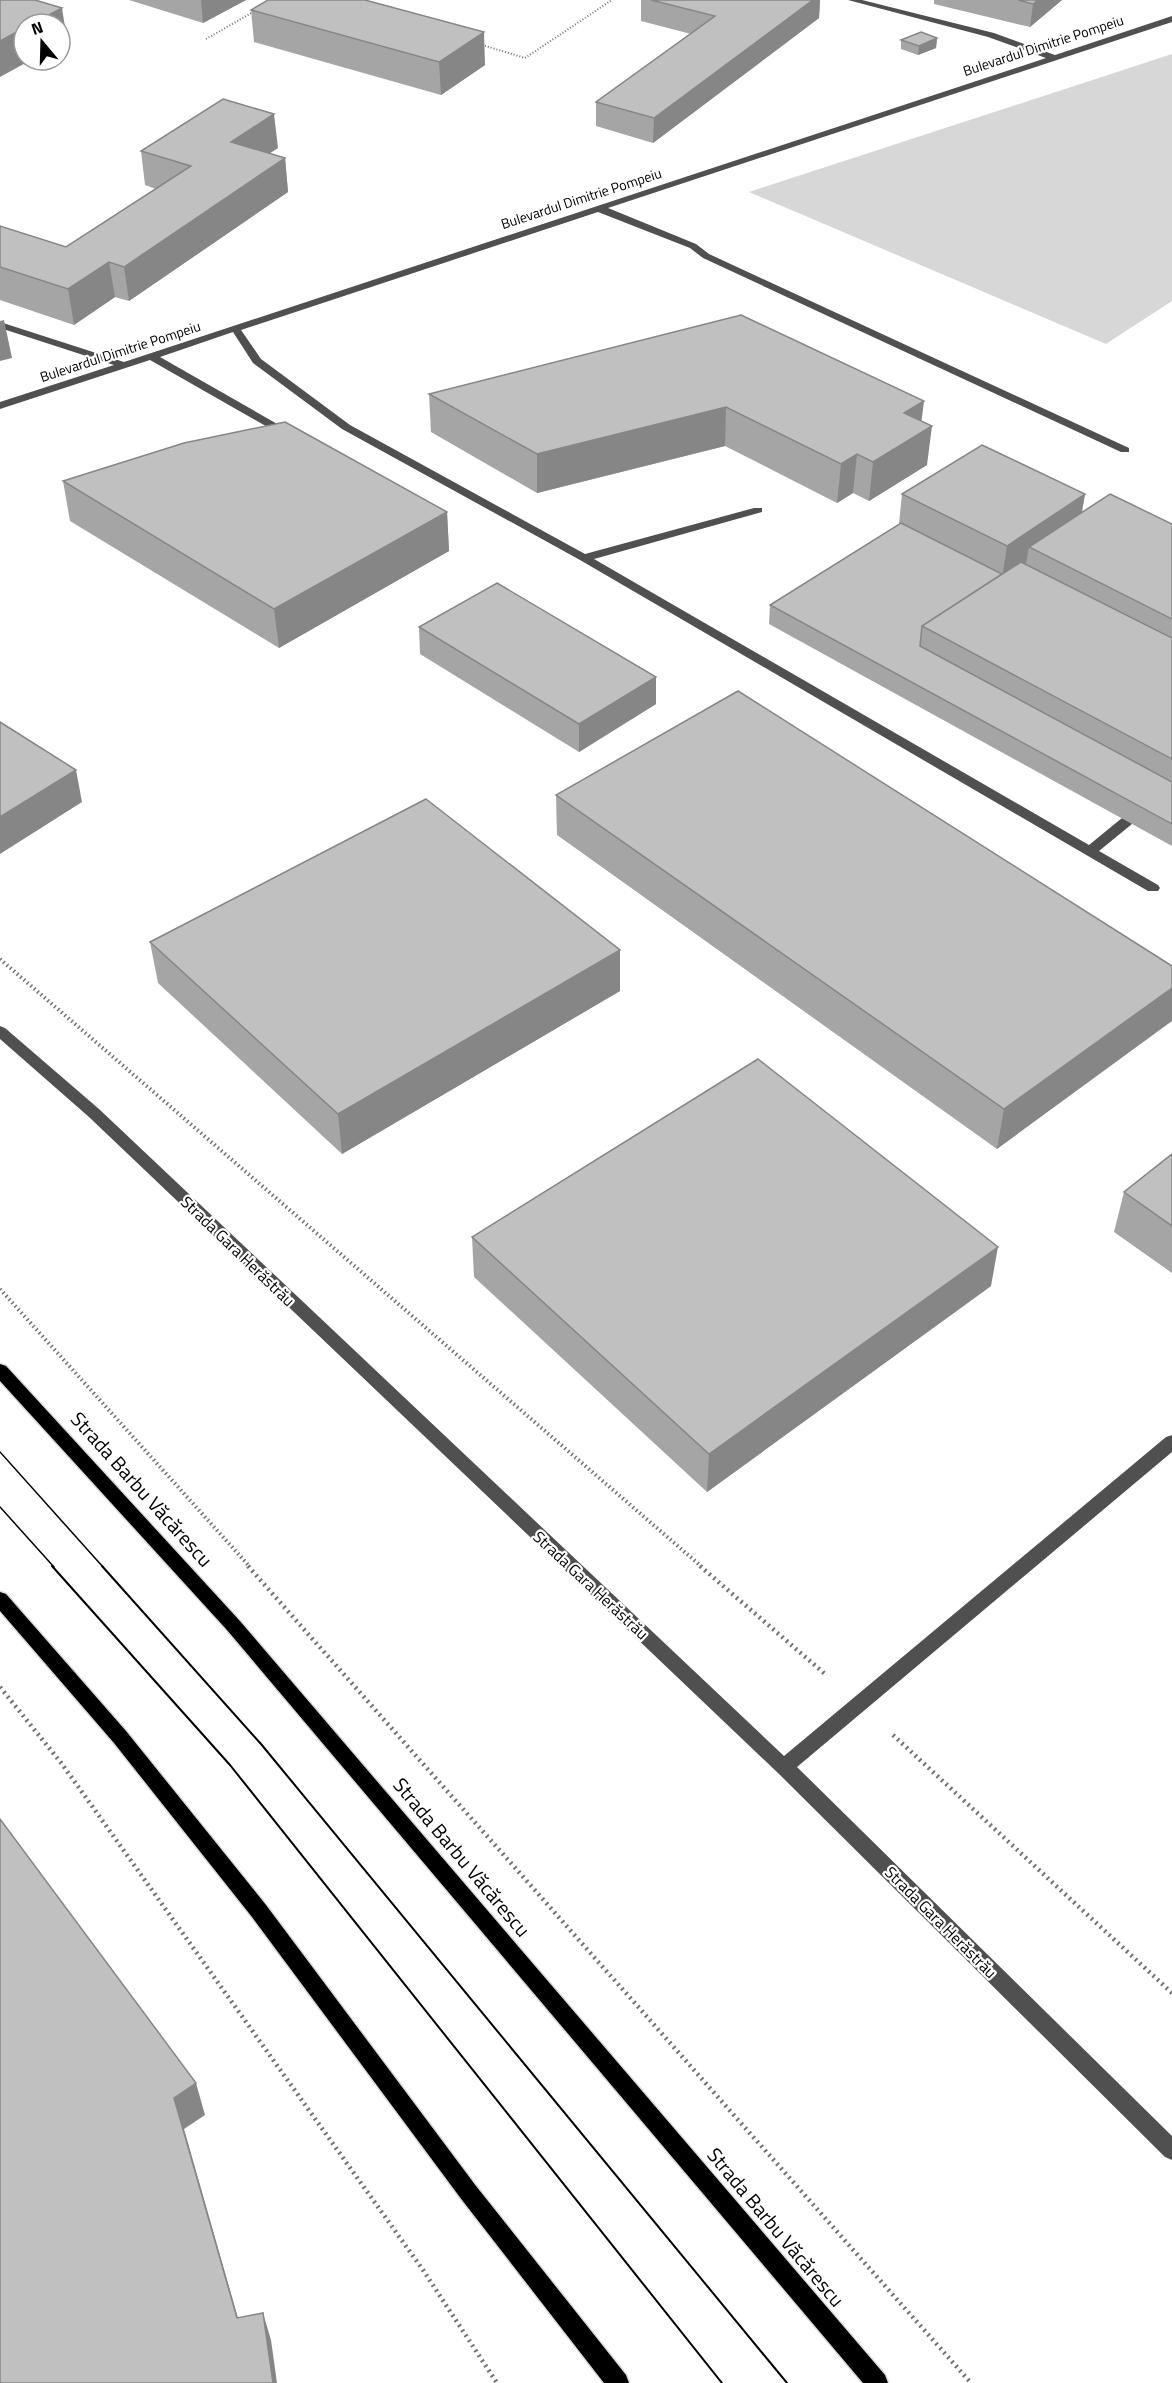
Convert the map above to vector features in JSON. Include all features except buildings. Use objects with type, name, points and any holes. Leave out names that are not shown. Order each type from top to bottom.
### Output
[{"type":"main road","name":"Strada Barbu Văcărescu","points":[[0,1370],[233,1625],[877,2383]]},
{"type":"main road","points":[[0,1599],[120,1737],[259,1911],[469,2193],[618,2383]]},
{"type":"street","points":[[852,0],[991,35],[1053,57]]},
{"type":"street","points":[[878,6],[886,0]]},
{"type":"street","name":"Bulevardul Dimitrie Pompeiu","points":[[0,406],[1172,19]]},
{"type":"street","points":[[598,208],[693,246],[706,256],[1125,450]]},
{"type":"street","points":[[0,325],[124,365]]},
{"type":"street","points":[[235,328],[257,362],[346,427],[584,558],[1153,888]]},
{"type":"street","points":[[151,356],[297,440]]},
{"type":"street","points":[[584,558],[758,510]]},
{"type":"street","points":[[1090,851],[1127,821]]},
{"type":"street","name":"Strada Gara Herăstrău","points":[[0,1031],[94,1113],[784,1767],[1172,2150]]},
{"type":"street","points":[[784,1767],[1172,1442]]},
{"type":"path","points":[[479,45],[525,58],[612,0]]},
{"type":"path","points":[[206,39],[255,11]]},
{"type":"path","points":[[0,959],[860,1704],[1172,1993]]},
{"type":"path","points":[[0,1289],[344,1672],[971,2383]]},
{"type":"path","points":[[0,1687],[90,1803],[423,2270],[497,2383]]},
{"type":"shaded area","points":[[1172,54],[1172,301],[1106,344],[749,192]]},
{"type":"tram line","points":[[0,1452],[103,1567]]},
{"type":"tram line","points":[[0,1507],[54,1567]]},
{"type":"tram line","points":[[52,1566],[230,1765],[722,2383]]},
{"type":"tram line","points":[[102,1566],[261,1744],[787,2383]]}]
